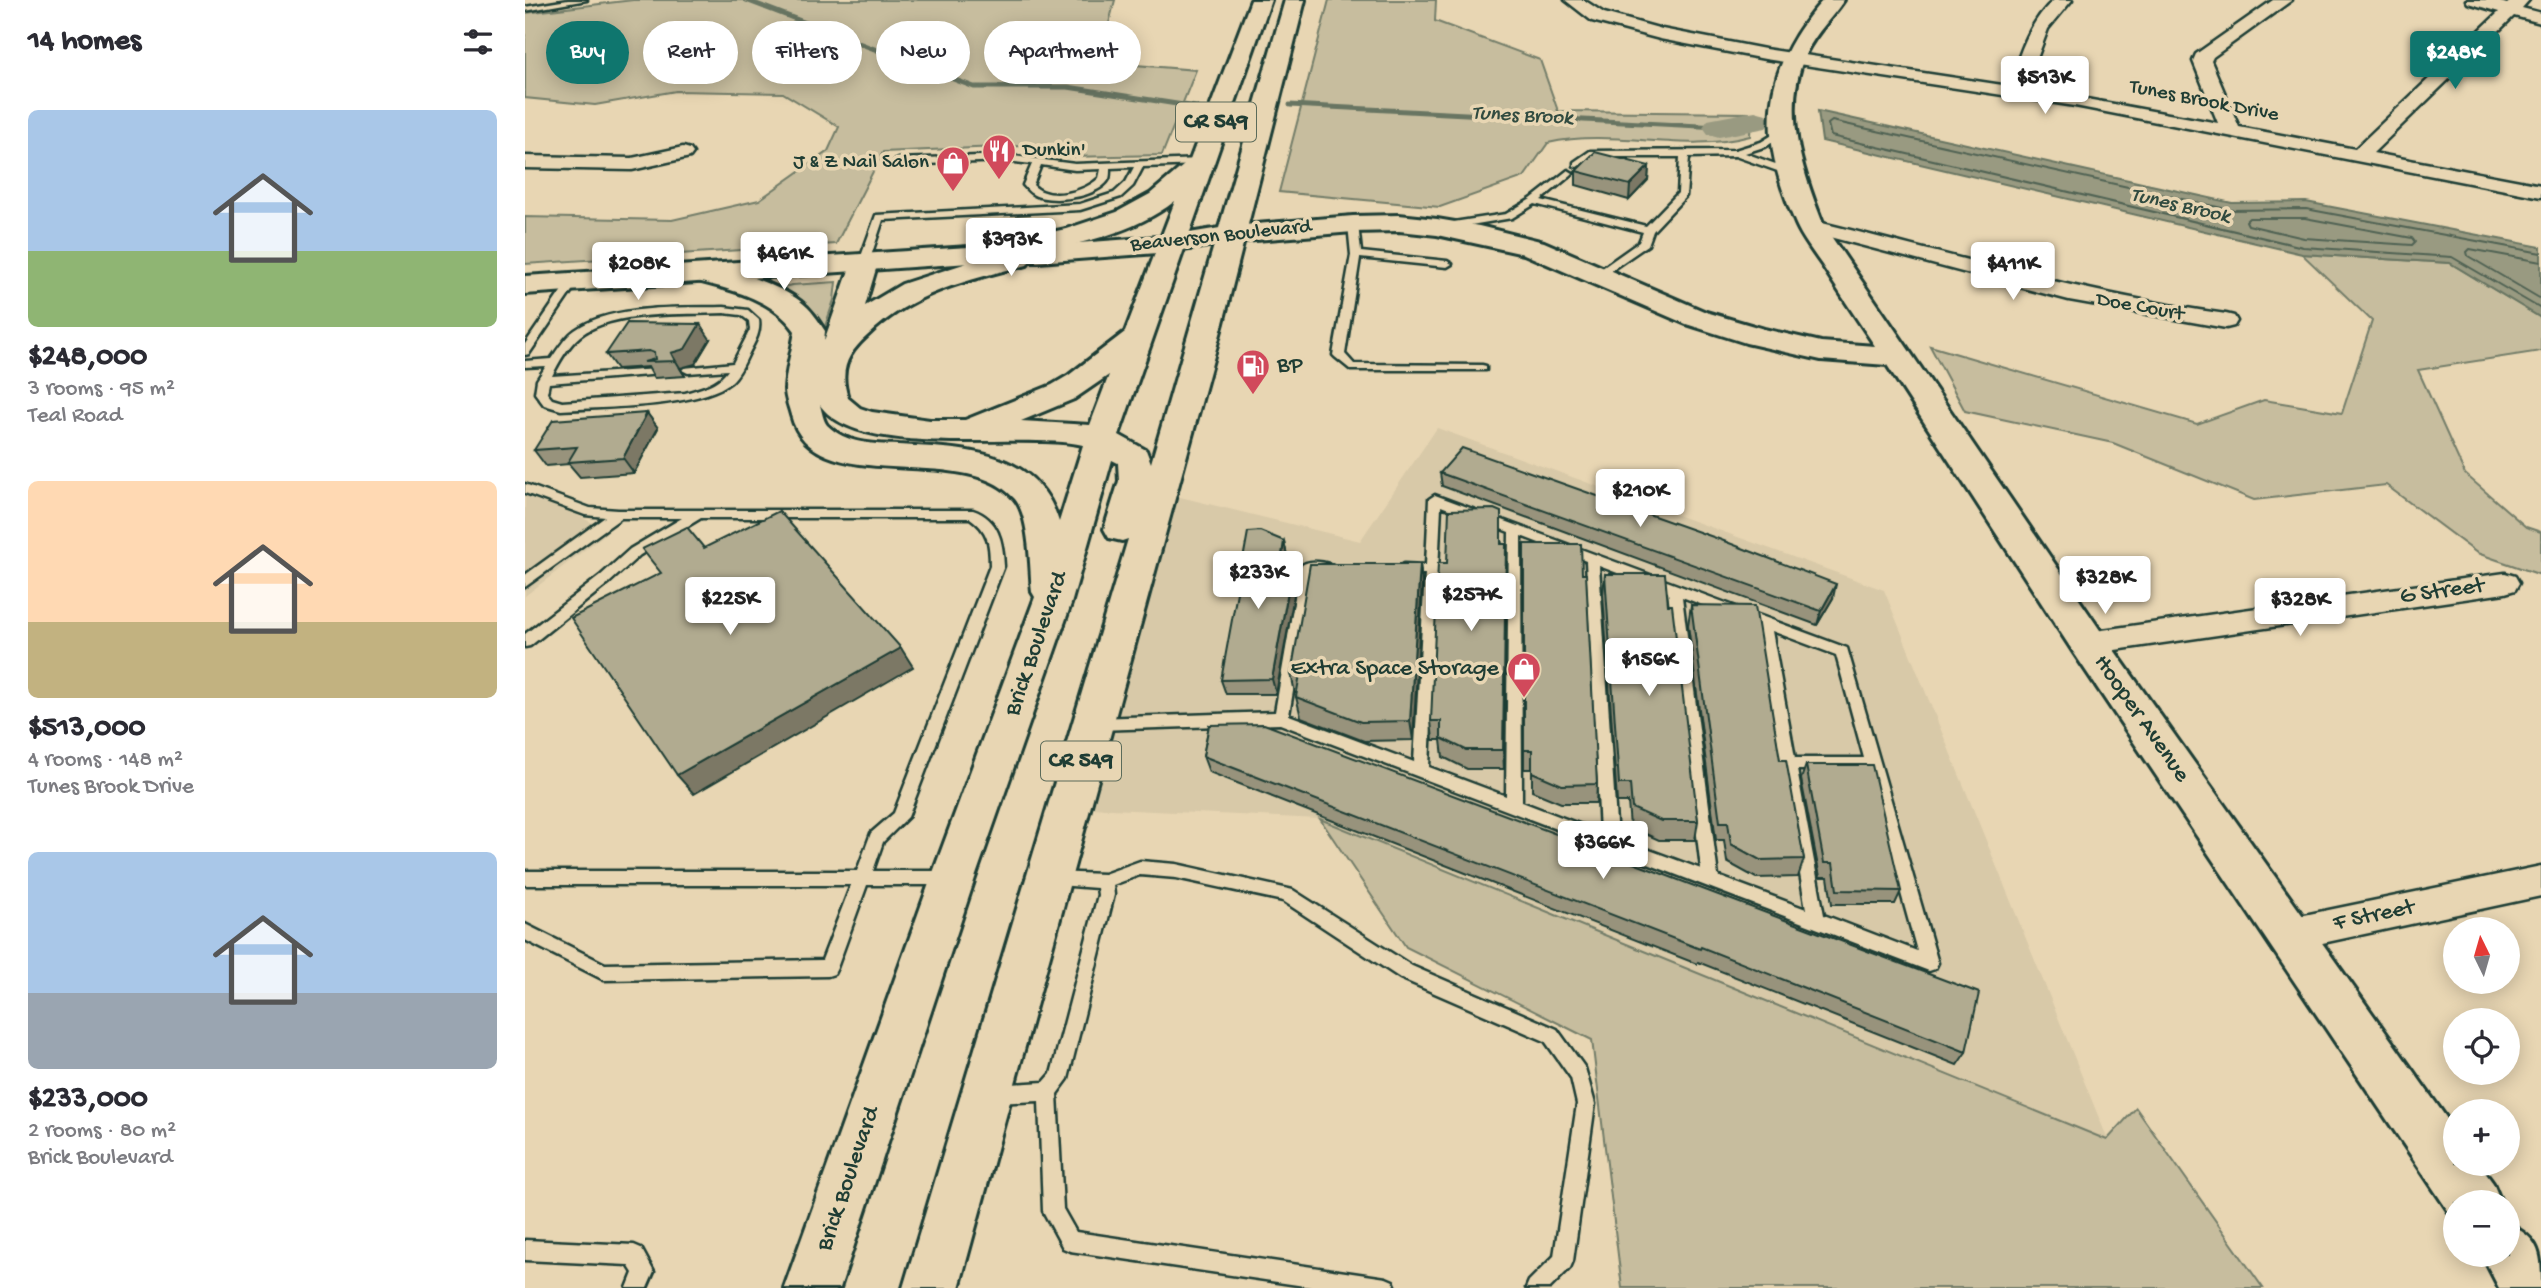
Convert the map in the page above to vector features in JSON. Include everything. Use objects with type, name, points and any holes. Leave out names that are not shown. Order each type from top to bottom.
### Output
[{"type":"main road","name":"Brick Boulevard","points":[[812,1288],[953,878],[1052,604],[1101,439],[1261,0]]},
{"type":"main road","name":"CR 549","points":[[930,1288],[1046,879],[1191,388],[1295,0]]},
{"type":"main road","name":"Hooper Avenue","points":[[1834,0],[1806,35],[1788,74],[1784,97],[1782,133],[1789,172],[1810,226],[2088,643],[2466,1190]]},
{"type":"main road","points":[[985,254],[1090,231],[1119,221],[1154,203],[1201,163]]},
{"type":"main road","name":"Beaverson Boulevard","points":[[525,285],[985,254],[1038,254],[1171,244],[1231,234],[1399,223],[1479,234],[1534,248],[1696,318],[1757,337],[1821,351],[1897,357]]},
{"type":"main road","points":[[837,347],[883,306],[903,296],[953,274],[1038,254]]},
{"type":"main road","points":[[864,262],[829,371],[834,402],[849,415],[889,427],[1081,433],[1101,439],[1134,458],[1136,481],[1071,719],[1063,767],[1060,832]]},
{"type":"main road","points":[[701,273],[759,291],[801,314],[810,331],[799,403],[809,427],[830,445],[861,455],[953,458],[1005,472],[1025,488],[1035,501],[1045,545],[1052,604]]},
{"type":"main road","points":[[969,430],[1063,392],[1080,382],[1141,333]]},
{"type":"main road","points":[[2518,1267],[2532,1288]]},
{"type":"street","name":"Tunes Brook Drive","points":[[1573,0],[1581,8],[1598,17],[1623,26],[1795,59],[2016,92],[2230,129],[2541,191]]},
{"type":"street","points":[[2016,92],[2034,41],[2057,5],[2064,0]]},
{"type":"street","points":[[2230,129],[2202,61],[2205,54],[2284,0]]},
{"type":"street","points":[[2474,0],[2516,5],[2541,18]]},
{"type":"street","points":[[2361,154],[2516,5]]},
{"type":"street","points":[[525,162],[632,164],[683,153]]},
{"type":"street","name":"Doe Court","points":[[1810,226],[2066,294],[2158,313],[2226,321]]},
{"type":"street","name":"G Street","points":[[2088,643],[2505,583]]},
{"type":"street","name":"F Street","points":[[2290,934],[2541,881]]},
{"type":"lane","points":[[525,9],[583,0]]},
{"type":"lane","points":[[1577,164],[1590,154],[1736,153],[1764,144],[1782,133]]},
{"type":"lane","points":[[1736,153],[1789,172]]},
{"type":"lane","points":[[1596,276],[1644,243],[1648,230],[1683,194],[1685,154]]},
{"type":"lane","points":[[898,162],[977,158],[1038,161],[1075,167],[1201,163]]},
{"type":"lane","points":[[1038,161],[1030,177],[1030,190],[1037,194],[1062,195],[1090,191],[1104,179],[1106,167]]},
{"type":"lane","points":[[864,262],[879,217],[1061,209],[1108,201],[1131,184],[1140,164]]},
{"type":"lane","points":[[1437,227],[1509,216],[1534,201],[1567,173]]},
{"type":"lane","points":[[1061,209],[1062,195]]},
{"type":"lane","points":[[1534,201],[1648,230]]},
{"type":"lane","points":[[1353,224],[1356,255],[1339,355],[1351,367],[1482,368]]},
{"type":"lane","points":[[1356,255],[1447,264]]},
{"type":"lane","points":[[525,352],[531,334],[573,282]]},
{"type":"lane","points":[[724,310],[744,312],[754,320],[755,330],[728,379],[708,390],[686,397],[562,406],[548,402],[541,393],[543,380],[554,362],[567,343],[581,330],[601,321],[724,310]]},
{"type":"lane","points":[[525,364],[554,362]]},
{"type":"lane","points":[[688,370],[737,366]]},
{"type":"lane","points":[[543,380],[658,372]]},
{"type":"lane","points":[[525,488],[589,512],[618,514],[973,514],[990,524],[996,542],[997,566],[900,817],[877,838],[828,968],[604,972],[525,932]]},
{"type":"lane","points":[[1092,724],[1281,718],[1421,771],[1514,806],[1609,842],[1816,920],[1929,963],[1842,652],[1435,499],[1421,771]]},
{"type":"lane","points":[[525,642],[635,552],[703,512]]},
{"type":"lane","points":[[525,583],[618,514]]},
{"type":"lane","points":[[1514,806],[1515,529]]},
{"type":"lane","points":[[1592,558],[1609,842]]},
{"type":"lane","points":[[1281,718],[1307,567],[1349,568]]},
{"type":"lane","points":[[1390,569],[1432,570]]},
{"type":"lane","points":[[1674,589],[1710,880]]},
{"type":"lane","points":[[1764,623],[1816,920]]},
{"type":"lane","points":[[1789,764],[1874,764]]},
{"type":"lane","points":[[1046,879],[1104,881],[1140,868],[1176,871],[1287,895],[1406,972],[1551,1035],[1579,1074],[1586,1104],[1563,1261],[1536,1288]]},
{"type":"lane","points":[[525,878],[953,878]]},
{"type":"lane","points":[[984,1095],[1048,1091],[1059,1079],[1106,895],[1104,881]]},
{"type":"lane","points":[[1048,1091],[1053,1211],[1070,1241],[1386,1288]]},
{"type":"lane","points":[[525,1250],[634,1255],[644,1272],[637,1288]]},
{"type":"shaded area","points":[[633,0],[1115,0],[1110,21],[984,21],[984,84],[1141,84],[1141,65],[1196,70],[1162,155],[1068,157],[1021,146],[883,152],[836,244],[525,264],[525,217],[672,220],[759,200],[828,151],[839,127],[783,93],[676,91],[595,105],[525,98],[525,13]]},
{"type":"shaded area","points":[[1329,0],[1436,0],[1435,21],[1540,60],[1558,111],[1751,113],[1750,136],[1700,143],[1599,138],[1548,143],[1524,177],[1440,207],[1279,192]]},
{"type":"shaded area","points":[[2302,254],[2450,263],[2541,318],[2541,351],[2418,370],[2465,474],[2526,527],[2541,532],[2541,575],[2477,553],[2386,485],[2254,500],[2113,443],[1965,411],[1930,346],[2197,424],[2264,400],[2342,413],[2372,321]]},
{"type":"shaded area","points":[[836,282],[834,300],[822,335],[778,288],[792,285]]},
{"type":"shaded area","name":"Extra Space Storage","points":[[1437,428],[1884,590],[2108,1140],[1320,819],[1090,808],[1176,496],[1360,541]]},
{"type":"shaded area","points":[[525,489],[609,531],[525,596]]},
{"type":"shaded area","points":[[1320,819],[2107,1140],[2136,1108],[2263,1288],[1622,1288],[1592,1040],[1406,947]]},
{"type":"water","points":[[1818,111],[2232,203],[2306,202],[2541,247],[2541,318],[2450,263],[2302,254],[1822,141]]},
{"type":"building","points":[[1595,152],[1649,166],[1630,185],[1576,171]]},
{"type":"building","points":[[627,323],[700,324],[685,349],[671,353],[675,361],[644,362],[655,359],[654,353],[649,351],[606,354]]},
{"type":"building","points":[[647,413],[623,458],[568,462],[577,447],[534,450],[553,420]]},
{"type":"building","points":[[1462,448],[1716,538],[1836,584],[1821,611],[1440,473]]},
{"type":"building","points":[[1494,509],[1501,512],[1501,544],[1506,544],[1503,750],[1466,750],[1441,738],[1441,721],[1431,721],[1438,563],[1447,563],[1449,510]]},
{"type":"building","points":[[779,511],[901,648],[677,775],[571,618],[661,573],[642,549],[687,527],[704,548]]},
{"type":"building","points":[[1260,531],[1284,541],[1280,569],[1292,569],[1272,679],[1221,680],[1248,532]]},
{"type":"building","points":[[1524,544],[1581,544],[1582,574],[1586,574],[1597,784],[1562,785],[1532,772],[1532,750],[1524,750]]},
{"type":"building","points":[[1310,564],[1420,564],[1410,721],[1361,722],[1296,697],[1300,674],[1291,674]]},
{"type":"building","points":[[1605,574],[1665,574],[1668,605],[1672,605],[1698,821],[1661,821],[1632,808],[1630,784],[1619,784]]},
{"type":"building","points":[[1691,605],[1755,606],[1780,760],[1786,760],[1804,859],[1760,860],[1731,844],[1728,822],[1720,822]]},
{"type":"building","points":[[1264,724],[1979,993],[1966,1052],[1203,756],[1209,725]]},
{"type":"building","points":[[1806,765],[1872,765],[1901,891],[1837,890],[1833,863],[1824,863]]},
{"type":"waterway","name":"Tunes Brook","points":[[746,0],[974,87],[1068,87],[1196,107]]},
{"type":"waterway","name":"Tunes Brook","points":[[1290,105],[1719,127]]},
{"type":"waterway","name":"Tunes Brook","points":[[1719,127],[1755,121]]},
{"type":"place","name":"Dunkin'","points":[[999,181]]},
{"type":"place","name":"J & Z Nail Salon","points":[[953,193]]},
{"type":"place","name":"BP","points":[[1253,396]]},
{"type":"place","name":"Extra Space Storage","points":[[1524,699]]}]
